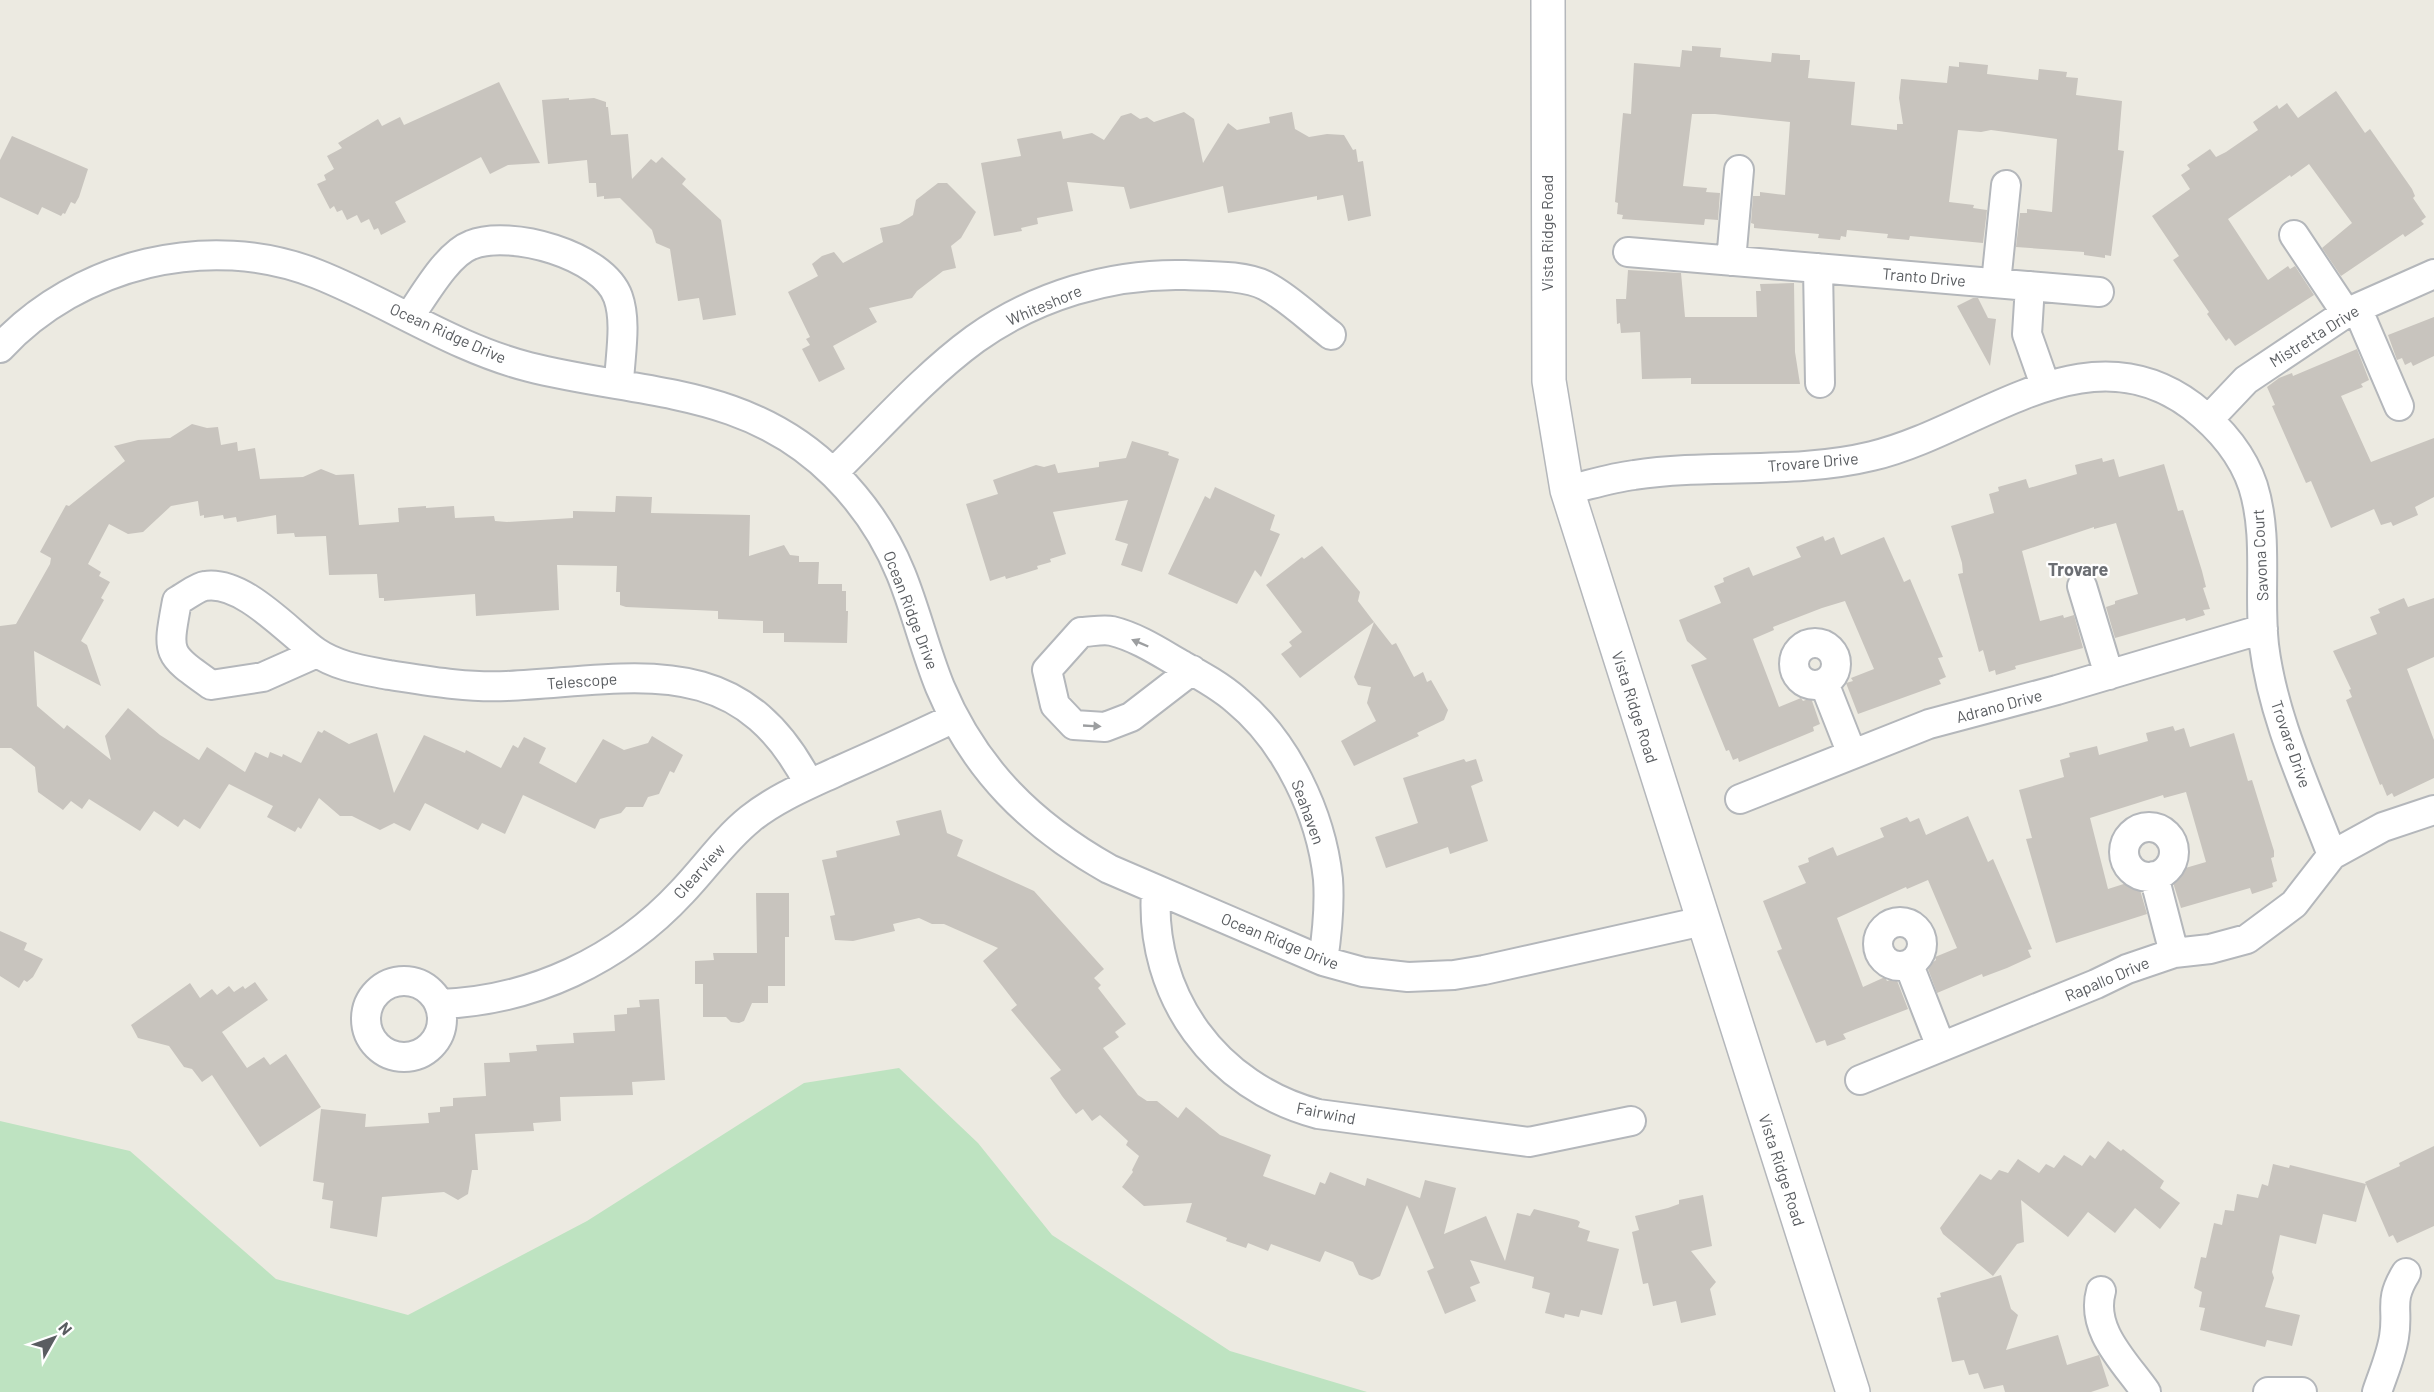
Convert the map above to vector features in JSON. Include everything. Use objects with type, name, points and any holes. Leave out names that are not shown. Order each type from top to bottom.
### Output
[{"type":"street","name":"Vista Ridge Road","points":[[1548,0],[1549,381],[1567,490],[1853,1392]]},
{"type":"street","points":[[1731,261],[1739,170]]},
{"type":"street","points":[[1996,283],[2006,185]]},
{"type":"street","points":[[2294,235],[2352,310],[2399,406]]},
{"type":"street","points":[[409,317],[454,256],[471,245],[490,241],[526,243],[562,252],[594,268],[608,280],[618,295],[622,315],[619,384]]},
{"type":"street","name":"Tranto Drive","points":[[1628,252],[2099,292]]},
{"type":"street","name":"Ocean Ridge Drive","points":[[1,344],[64,296],[105,276],[148,262],[194,255],[224,255],[270,260],[303,269],[341,284],[485,353],[529,367],[710,401],[753,417],[780,432],[833,473],[854,495],[880,532],[901,573],[939,684],[954,718],[994,778],[1033,818],[1077,850],[1109,869],[1323,962],[1363,972],[1395,976],[1454,975],[1703,921]]},
{"type":"street","points":[[1818,268],[1820,383]]},
{"type":"street","name":"Whiteshore","points":[[833,473],[947,361],[976,339],[1017,314],[1057,296],[1092,285],[1165,274],[1220,276],[1264,285],[1331,335]]},
{"type":"street","name":"Mistretta Drive","points":[[2209,419],[2246,380],[2352,310],[2434,274]]},
{"type":"street","points":[[2030,286],[2027,334],[2045,385]]},
{"type":"street","name":"Savona Court","points":[[2045,385],[2078,377],[2113,376],[2138,381],[2185,401],[2209,419],[2243,463],[2253,486],[2261,520],[2263,629]]},
{"type":"street","name":"Trovare Drive","points":[[1567,490],[1635,475],[1836,462],[1872,456],[1924,440],[2045,385]]},
{"type":"street","name":"Telescope","points":[[317,653],[264,676],[210,685],[177,661],[170,639],[177,601],[205,586],[235,591],[275,617],[317,653],[346,668],[461,685],[504,686],[644,677],[680,680],[715,690],[747,708],[775,732],[797,761],[809,784]]},
{"type":"street","points":[[2082,586],[2109,675]]},
{"type":"street","name":"Trovare Drive","points":[[2263,629],[2270,678],[2279,715],[2332,855]]},
{"type":"street","name":"Adrano Drive","points":[[1740,799],[1929,724],[2109,675],[2263,629]]},
{"type":"street","name":"Seahaven","points":[[1192,670],[1131,717],[1105,727],[1074,725],[1055,705],[1047,670],[1081,632],[1111,631],[1156,650],[1192,670],[1236,700],[1267,732],[1292,768],[1311,808],[1328,879],[1328,923],[1323,962]]},
{"type":"street","points":[[1824,683],[1852,754]]},
{"type":"street","name":"Clearview","points":[[440,1004],[474,1003],[528,990],[579,970],[611,952],[641,931],[681,893],[724,843],[751,818],[781,798],[809,784],[954,718]]},
{"type":"street","points":[[2332,855],[2383,827],[2434,810]]},
{"type":"street","name":"Rapallo Drive","points":[[1860,1080],[2096,984],[2127,969],[2174,953],[2210,949],[2247,939],[2294,904],[2332,855]]},
{"type":"street","points":[[2154,876],[2174,953]]},
{"type":"street","name":"Fairwind","points":[[1156,890],[1156,941],[1165,977],[1182,1009],[1230,1069],[1267,1095],[1292,1107],[1318,1114],[1529,1143],[1631,1121]]},
{"type":"street","points":[[1909,965],[1941,1047]]},
{"type":"street","points":[[2377,1392],[2395,1334],[2393,1306],[2396,1289],[2406,1273]]},
{"type":"street","points":[[2101,1291],[2097,1305],[2100,1326],[2146,1392]]},
{"type":"street","points":[[2268,1392],[2302,1392]]},
{"type":"green space","points":[[899,1068],[978,1143],[1052,1235],[1230,1351],[1367,1392],[0,1392],[0,1121],[130,1151],[276,1279],[408,1315],[587,1221],[804,1083]]},
{"type":"building","points":[[1692,46],[1721,48],[1720,57],[1771,62],[1772,53],[1800,55],[1800,60],[1810,60],[1808,78],[1855,82],[1851,125],[1897,130],[1897,124],[1903,124],[1899,98],[1901,79],[1947,83],[1949,66],[1959,67],[1959,62],[1988,65],[1987,74],[2038,80],[2039,69],[2067,72],[2066,77],[2078,78],[2076,95],[2122,101],[2118,150],[2124,151],[2111,256],[2105,255],[2105,258],[2084,255],[2084,252],[2016,247],[2020,213],[2027,213],[2027,209],[2052,212],[2057,139],[1991,130],[1981,132],[1958,130],[1949,202],[1974,205],[1973,208],[1987,210],[1983,243],[1910,236],[1909,240],[1887,238],[1888,234],[1847,230],[1846,237],[1841,236],[1840,240],[1818,238],[1819,234],[1754,228],[1754,224],[1751,223],[1753,196],[1760,196],[1760,192],[1785,195],[1790,122],[1715,114],[1692,114],[1683,186],[1707,188],[1706,192],[1720,193],[1718,220],[1705,219],[1704,225],[1622,219],[1623,215],[1617,214],[1618,203],[1615,202],[1623,113],[1631,114],[1634,63],[1680,67],[1682,50],[1692,51]]},
{"type":"building","points":[[499,82],[540,163],[508,165],[490,174],[481,157],[395,202],[406,222],[381,235],[378,228],[374,230],[369,219],[361,223],[357,215],[347,220],[342,210],[337,212],[334,206],[330,209],[317,184],[326,180],[324,175],[334,169],[327,156],[342,148],[338,143],[378,119],[382,126],[400,117],[404,125]]},
{"type":"building","points":[[2336,91],[2365,133],[2370,129],[2412,189],[2415,196],[2413,198],[2426,217],[2421,221],[2424,224],[2405,237],[2403,234],[2341,276],[2322,248],[2352,223],[2309,164],[2291,177],[2290,175],[2228,219],[2268,280],[2288,266],[2290,269],[2295,266],[2314,295],[2235,346],[2229,338],[2226,341],[2207,314],[2209,312],[2173,260],[2179,256],[2152,216],[2190,189],[2181,175],[2190,169],[2187,165],[2210,149],[2216,157],[2226,152],[2258,130],[2253,122],[2277,105],[2279,109],[2287,103],[2298,118]]},
{"type":"building","points":[[569,98],[569,100],[594,98],[606,102],[611,135],[628,134],[632,179],[651,159],[656,163],[662,157],[686,179],[682,184],[721,220],[736,315],[703,320],[699,298],[678,301],[670,249],[656,243],[652,230],[620,198],[597,197],[596,183],[589,183],[587,160],[548,164],[542,100]]},
{"type":"building","points":[[1184,112],[1194,119],[1203,163],[1228,123],[1237,130],[1270,123],[1269,117],[1292,112],[1295,129],[1309,137],[1327,134],[1344,135],[1353,150],[1356,149],[1358,162],[1363,161],[1371,216],[1348,221],[1343,195],[1317,200],[1317,196],[1228,213],[1223,186],[1130,209],[1124,187],[1067,182],[1073,211],[1037,218],[1038,224],[1021,228],[1022,231],[994,236],[981,163],[1021,156],[1017,139],[1061,131],[1063,139],[1092,133],[1104,140],[1121,116],[1131,113],[1140,119],[1147,117],[1154,122]]},
{"type":"building","points":[[12,136],[88,169],[79,197],[75,204],[71,202],[65,214],[61,216],[42,207],[38,215],[0,197],[0,160]]},
{"type":"building","points":[[938,183],[947,183],[976,212],[961,238],[951,246],[956,268],[943,271],[917,291],[912,298],[869,308],[877,322],[833,346],[845,369],[819,382],[802,349],[810,345],[806,339],[810,337],[788,292],[818,276],[812,264],[822,256],[834,252],[843,263],[883,242],[880,228],[899,224],[913,215],[916,200]]},
{"type":"building","points":[[1628,270],[1681,273],[1685,317],[1757,317],[1756,291],[1761,291],[1760,284],[1794,283],[1795,352],[1800,384],[1691,384],[1691,378],[1642,379],[1640,332],[1621,333],[1620,323],[1617,324],[1616,299],[1626,299]]},
{"type":"building","points":[[1978,298],[1988,318],[1996,319],[1990,366],[1957,306]]},
{"type":"building","points":[[2434,317],[2434,356],[2413,366],[2411,362],[2405,365],[2402,358],[2397,360],[2388,335]]},
{"type":"building","points":[[2357,349],[2369,380],[2361,384],[2363,387],[2341,396],[2371,462],[2434,438],[2434,497],[2415,507],[2418,515],[2393,526],[2391,522],[2381,525],[2374,509],[2331,528],[2311,481],[2306,483],[2272,406],[2275,405],[2267,387],[2279,378],[2292,373],[2293,376]]},
{"type":"building","points":[[192,424],[207,428],[218,427],[221,445],[237,442],[238,451],[255,448],[260,479],[303,477],[321,469],[336,475],[354,474],[359,525],[399,522],[398,508],[426,506],[426,508],[454,506],[455,518],[494,516],[495,521],[507,522],[573,518],[573,511],[615,512],[616,496],[652,497],[651,513],[750,515],[749,556],[784,545],[790,555],[799,556],[799,562],[819,562],[818,584],[842,584],[842,591],[846,591],[846,611],[848,611],[847,643],[784,642],[784,633],[763,633],[763,621],[718,619],[718,611],[620,605],[620,592],[616,592],[617,566],[557,565],[559,610],[476,616],[475,594],[384,601],[384,598],[379,598],[377,574],[329,575],[326,536],[295,537],[294,533],[277,534],[276,515],[237,522],[236,517],[224,519],[223,515],[204,518],[204,515],[200,516],[198,501],[171,506],[143,532],[128,534],[109,524],[88,564],[101,572],[99,576],[110,582],[101,598],[104,600],[81,641],[87,645],[101,686],[34,651],[37,706],[64,729],[67,725],[111,760],[105,736],[128,708],[160,735],[199,760],[207,747],[245,772],[255,752],[268,758],[270,752],[282,757],[283,754],[301,763],[318,731],[322,733],[324,730],[349,744],[377,733],[394,793],[424,735],[465,753],[466,750],[501,768],[513,745],[518,748],[524,737],[546,748],[539,763],[576,783],[603,739],[624,750],[648,743],[652,736],[683,755],[674,773],[670,771],[659,794],[648,797],[643,807],[626,807],[621,813],[600,819],[595,829],[523,795],[505,834],[482,823],[478,830],[425,803],[410,831],[394,823],[380,830],[352,816],[340,816],[319,798],[301,829],[298,827],[295,832],[267,817],[273,806],[229,784],[200,829],[184,819],[178,827],[154,811],[140,831],[89,799],[82,809],[71,801],[63,810],[38,792],[35,767],[11,748],[0,748],[0,626],[16,624],[50,564],[51,558],[40,552],[66,505],[69,506],[125,461],[114,446],[138,440],[170,438]]},
{"type":"building","points":[[1132,441],[1169,452],[1168,455],[1179,459],[1142,572],[1121,565],[1128,544],[1115,540],[1128,500],[1053,512],[1066,554],[1050,559],[1051,562],[1037,566],[1038,569],[1006,579],[1005,576],[990,581],[966,504],[998,494],[993,480],[1036,465],[1044,467],[1055,464],[1058,473],[1099,467],[1099,462],[1126,458]]},
{"type":"building","points":[[2102,458],[2103,462],[2114,459],[2119,477],[2164,464],[2178,511],[2183,510],[2202,571],[2206,587],[2203,588],[2210,609],[2203,610],[2205,615],[2186,621],[2185,618],[2115,638],[2106,607],[2115,604],[2115,601],[2138,594],[2116,523],[2094,529],[2094,527],[2022,551],[2040,621],[2063,615],[2064,618],[2074,615],[2083,648],[2015,666],[2016,669],[1996,675],[1995,670],[1989,672],[1983,650],[1979,652],[1958,574],[1963,573],[1962,563],[1951,526],[1994,513],[1989,494],[1999,491],[1998,487],[2026,479],[2029,488],[2077,474],[2075,465]]},
{"type":"building","points":[[1215,487],[1275,515],[1270,530],[1280,534],[1261,577],[1255,570],[1237,604],[1168,574],[1205,496],[1210,499]]},
{"type":"building","points":[[1823,536],[1825,541],[1834,537],[1841,555],[1884,537],[1904,582],[1910,579],[1943,657],[1938,658],[1946,677],[1939,680],[1941,684],[1858,714],[1846,683],[1853,681],[1851,678],[1874,669],[1845,601],[1773,627],[1774,630],[1753,639],[1779,707],[1801,698],[1803,701],[1811,698],[1820,724],[1813,727],[1814,731],[1739,762],[1738,758],[1733,760],[1729,750],[1726,751],[1691,665],[1707,659],[1687,641],[1679,620],[1721,603],[1714,586],[1724,582],[1723,578],[1749,567],[1753,576],[1801,557],[1796,547]]},
{"type":"building","points":[[1322,546],[1360,592],[1358,601],[1374,622],[1300,678],[1281,654],[1292,646],[1289,642],[1302,632],[1266,585],[1302,557],[1304,559]]},
{"type":"building","points":[[2404,598],[2408,607],[2434,598],[2434,657],[2407,669],[2434,740],[2434,778],[2394,797],[2392,793],[2387,796],[2382,784],[2380,785],[2346,700],[2352,697],[2349,690],[2351,689],[2333,651],[2377,634],[2370,617],[2380,613],[2378,609]]},
{"type":"building","points":[[1374,622],[1392,645],[1396,643],[1414,677],[1423,672],[1427,682],[1431,680],[1448,710],[1444,720],[1417,733],[1419,736],[1354,766],[1341,741],[1376,721],[1367,703],[1371,687],[1358,685],[1354,677]]},
{"type":"building","points":[[2173,726],[2175,731],[2184,728],[2190,747],[2234,733],[2248,781],[2252,780],[2274,851],[2274,857],[2271,858],[2277,881],[2272,883],[2273,887],[2252,894],[2250,888],[2181,908],[2171,876],[2184,872],[2182,869],[2206,862],[2186,792],[2164,798],[2163,795],[2090,818],[2108,889],[2130,882],[2132,885],[2138,883],[2147,914],[2056,943],[2026,839],[2032,838],[2019,790],[2064,777],[2060,760],[2070,757],[2069,753],[2097,746],[2099,755],[2148,741],[2146,733]]},
{"type":"building","points":[[1464,759],[1466,762],[1476,759],[1483,781],[1471,786],[1488,841],[1450,854],[1448,847],[1386,868],[1375,837],[1418,823],[1403,778]]},
{"type":"building","points":[[941,810],[947,833],[963,840],[957,856],[1034,891],[1104,969],[1094,978],[1101,985],[1098,988],[1126,1024],[1115,1032],[1119,1037],[1103,1048],[1138,1095],[1147,1101],[1157,1101],[1178,1118],[1186,1107],[1220,1135],[1271,1155],[1263,1176],[1315,1195],[1320,1182],[1325,1184],[1330,1172],[1365,1186],[1367,1178],[1420,1198],[1425,1180],[1456,1188],[1444,1234],[1486,1216],[1505,1261],[1517,1213],[1530,1216],[1534,1209],[1577,1220],[1580,1222],[1578,1227],[1590,1231],[1587,1241],[1619,1249],[1602,1315],[1581,1310],[1579,1317],[1565,1314],[1564,1318],[1545,1313],[1550,1293],[1532,1288],[1534,1277],[1470,1260],[1480,1283],[1470,1287],[1476,1301],[1445,1314],[1427,1271],[1434,1268],[1407,1205],[1380,1276],[1372,1280],[1359,1275],[1353,1262],[1325,1251],[1320,1262],[1271,1244],[1268,1251],[1248,1243],[1246,1248],[1226,1241],[1227,1238],[1186,1222],[1192,1203],[1144,1206],[1122,1187],[1133,1172],[1139,1156],[1126,1145],[1128,1141],[1100,1115],[1092,1121],[1083,1109],[1076,1114],[1062,1096],[1050,1078],[1061,1070],[1011,1010],[1017,1005],[983,961],[998,948],[944,924],[932,924],[919,918],[893,924],[895,931],[853,941],[835,940],[830,916],[835,915],[822,860],[837,857],[836,851],[900,835],[896,821]]},
{"type":"building","points":[[1968,816],[1988,862],[1993,859],[2032,949],[2028,950],[2031,957],[1937,993],[1927,966],[1936,960],[1935,957],[1957,948],[1928,880],[1907,889],[1906,887],[1837,918],[1863,987],[1885,977],[1887,981],[1896,978],[1908,1009],[1843,1034],[1846,1039],[1827,1046],[1825,1040],[1816,1043],[1777,951],[1782,949],[1763,901],[1806,883],[1798,866],[1809,862],[1808,858],[1833,847],[1837,856],[1884,837],[1880,828],[1907,817],[1910,822],[1919,818],[1926,835]]},
{"type":"building","points":[[756,893],[789,893],[789,937],[785,937],[785,986],[768,986],[768,1003],[752,1003],[744,1021],[739,1023],[731,1022],[726,1017],[703,1017],[703,984],[695,984],[695,961],[714,960],[713,953],[757,953]]},
{"type":"building","points":[[0,931],[27,943],[24,950],[43,959],[33,977],[27,982],[24,980],[19,988],[0,976]]},
{"type":"building","points":[[255,982],[268,1000],[222,1032],[247,1068],[264,1057],[270,1065],[286,1054],[321,1107],[260,1147],[212,1075],[202,1082],[192,1069],[184,1067],[169,1046],[138,1038],[131,1025],[190,983],[200,998],[212,989],[217,995],[229,986],[234,992],[243,986],[245,989]]},
{"type":"building","points":[[659,999],[665,1080],[632,1082],[633,1095],[560,1097],[561,1121],[533,1123],[534,1131],[475,1134],[478,1170],[472,1170],[468,1194],[458,1200],[444,1192],[382,1197],[377,1237],[330,1228],[333,1201],[322,1199],[324,1183],[313,1181],[321,1109],[366,1114],[365,1127],[429,1123],[428,1113],[440,1112],[440,1107],[453,1106],[453,1098],[486,1096],[484,1063],[510,1062],[509,1053],[537,1051],[536,1045],[574,1043],[573,1033],[615,1031],[614,1015],[627,1014],[627,1008],[640,1007],[639,1000]]},
{"type":"building","points":[[2108,1141],[2121,1151],[2123,1149],[2164,1181],[2160,1188],[2180,1203],[2160,1229],[2135,1208],[2115,1233],[2088,1212],[2068,1237],[2021,1200],[2024,1242],[2017,1244],[1993,1276],[1943,1234],[1940,1228],[1980,1174],[1991,1180],[1999,1170],[2008,1173],[2018,1159],[2039,1173],[2046,1164],[2054,1168],[2064,1155],[2082,1166],[2090,1155],[2095,1159]]},
{"type":"building","points":[[2434,1146],[2434,1226],[2397,1243],[2393,1235],[2389,1237],[2365,1182],[2400,1166],[2399,1163]]},
{"type":"building","points":[[2273,1164],[2289,1168],[2290,1165],[2366,1184],[2356,1222],[2323,1214],[2316,1244],[2280,1235],[2272,1272],[2274,1278],[2265,1307],[2300,1315],[2292,1346],[2267,1340],[2265,1347],[2200,1330],[2205,1308],[2199,1307],[2202,1292],[2194,1288],[2201,1257],[2206,1258],[2214,1223],[2222,1225],[2225,1210],[2234,1211],[2237,1194],[2258,1198],[2262,1184],[2268,1186]]},
{"type":"building","points":[[1703,1195],[1712,1246],[1691,1251],[1716,1282],[1710,1289],[1716,1315],[1681,1323],[1676,1301],[1653,1306],[1648,1283],[1643,1284],[1632,1232],[1639,1230],[1635,1216],[1679,1204],[1679,1200]]},
{"type":"building","points":[[2001,1275],[2011,1309],[2018,1315],[2006,1350],[2058,1335],[2067,1365],[2099,1355],[2109,1386],[2091,1392],[2005,1392],[2003,1385],[1984,1389],[1978,1373],[1969,1375],[1964,1360],[1952,1362],[1937,1298],[1941,1297],[1940,1293]]},
{"type":"district","name":"Trovare","points":[[2078,570]]}]
